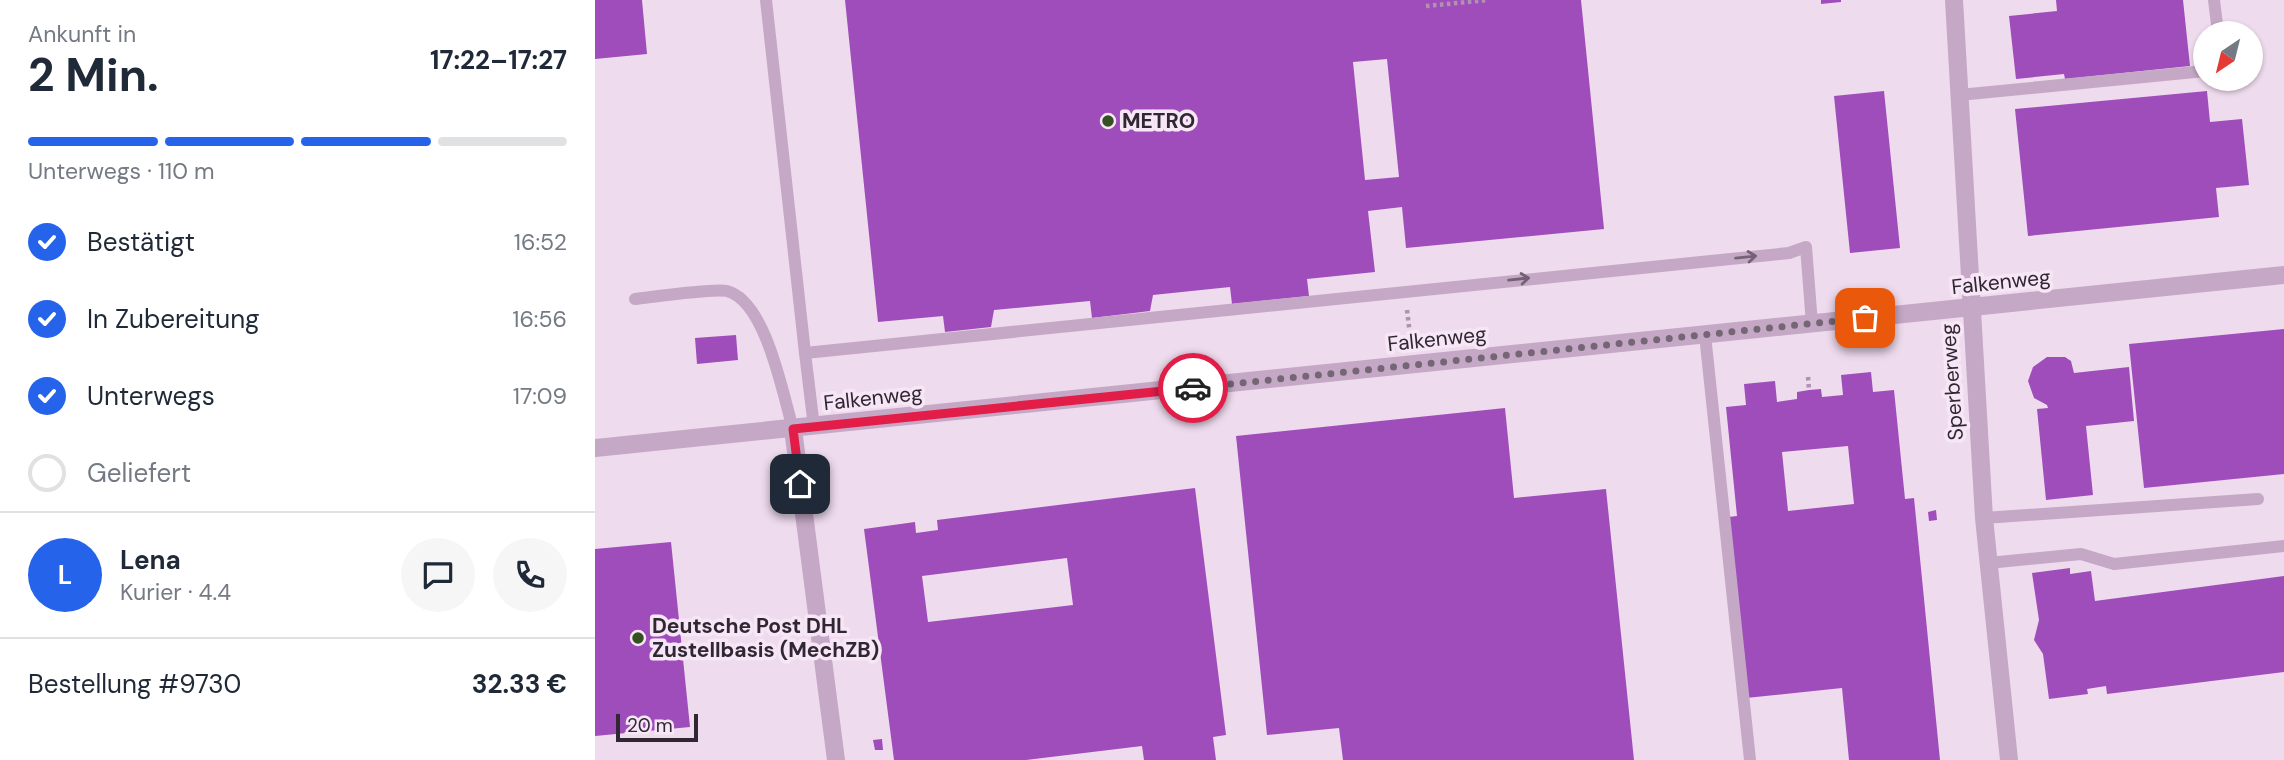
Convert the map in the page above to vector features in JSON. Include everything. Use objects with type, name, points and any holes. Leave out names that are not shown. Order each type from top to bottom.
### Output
[{"type":"street","name":"Sperberweg","points":[[1954,0],[1987,563],[2009,760]]},
{"type":"street","name":"Falkenweg","points":[[595,448],[2284,275]]},
{"type":"street","points":[[793,429],[836,760]]},
{"type":"lane","points":[[766,0],[814,427]]},
{"type":"lane","points":[[2214,0],[2217,21]]},
{"type":"lane","points":[[1959,95],[2193,72]]},
{"type":"lane","points":[[805,353],[1452,285],[1789,253],[1806,247],[1812,324]]},
{"type":"lane","points":[[635,299],[727,291],[743,299],[756,317],[774,362],[793,429]]},
{"type":"lane","points":[[1705,335],[1750,760]]},
{"type":"lane","points":[[1984,518],[2258,499]]},
{"type":"lane","points":[[1987,563],[2081,554],[2114,564],[2284,546]]},
{"type":"path","points":[[1426,6],[1488,0]]},
{"type":"path","points":[[1405,290],[1413,365]]},
{"type":"path","points":[[1808,377],[1809,390]]},
{"type":"building","points":[[595,0],[642,0],[647,54],[595,59]]},
{"type":"building","name":"METRO","points":[[845,0],[1581,0],[1604,229],[1406,248],[1402,207],[1368,211],[1375,272],[1307,279],[1309,296],[1232,304],[1230,287],[1153,295],[1150,311],[1092,318],[1090,301],[994,310],[991,327],[945,332],[943,316],[878,322]],"holes":[[[1387,59],[1399,177],[1365,180],[1353,62]]]},
{"type":"building","points":[[1821,0],[1841,0],[1841,2],[1821,4]]},
{"type":"building","points":[[2056,0],[2183,0],[2190,66],[2065,79],[2064,74],[2016,79],[2009,16],[2057,11]]},
{"type":"building","points":[[1884,91],[1900,248],[1850,253],[1834,96]]},
{"type":"building","points":[[2207,91],[2210,122],[2242,119],[2249,185],[2216,188],[2219,217],[2028,236],[2015,109]]},
{"type":"building","points":[[2284,329],[2284,474],[2144,488],[2129,344]]},
{"type":"building","points":[[736,335],[738,360],[697,364],[695,338]]},
{"type":"building","points":[[2047,357],[2065,357],[2071,361],[2074,373],[2129,367],[2134,421],[2086,426],[2093,495],[2046,500],[2037,409],[2048,408],[2034,398],[2028,381],[2033,367]]},
{"type":"building","points":[[1871,372],[1873,392],[1894,390],[1905,499],[1914,498],[1940,760],[1849,760],[1842,688],[1746,698],[1728,517],[1737,516],[1726,407],[1746,405],[1744,384],[1775,381],[1777,402],[1797,399],[1797,392],[1809,390],[1821,389],[1822,397],[1843,395],[1841,375]],"holes":[[[1848,446],[1854,504],[1788,511],[1782,452]]]},
{"type":"building","points":[[1505,408],[1514,498],[1606,489],[1634,760],[1343,760],[1339,728],[1267,735],[1236,436]]},
{"type":"building","points":[[1195,488],[1226,735],[1213,737],[1216,760],[1144,760],[1142,746],[1026,760],[894,760],[864,529],[915,522],[916,533],[938,530],[937,520]],"holes":[[[1067,558],[1073,605],[928,622],[922,576]]]},
{"type":"building","points":[[1936,510],[1937,520],[1929,521],[1928,512]]},
{"type":"building","name":"Deutsche Post DHL Zustellbasis (MechZB)","points":[[671,542],[690,727],[595,736],[595,549]]},
{"type":"building","points":[[2070,568],[2070,574],[2091,571],[2095,601],[2284,576],[2284,672],[2107,694],[2106,686],[2087,689],[2088,694],[2049,699],[2043,654],[2034,640],[2039,620],[2032,573]]},
{"type":"building","points":[[882,739],[883,750],[875,750],[873,740]]},
{"type":"way so far","points":[[1193,388],[1865,318]]},
{"type":"place","name":"METRO","points":[[1108,121]]},
{"type":"place","name":"Deutsche Post DHL Zustellbasis (MechZB)","points":[[638,638]]},
{"type":"route","points":[[800,484],[793,429],[1193,388]]}]
